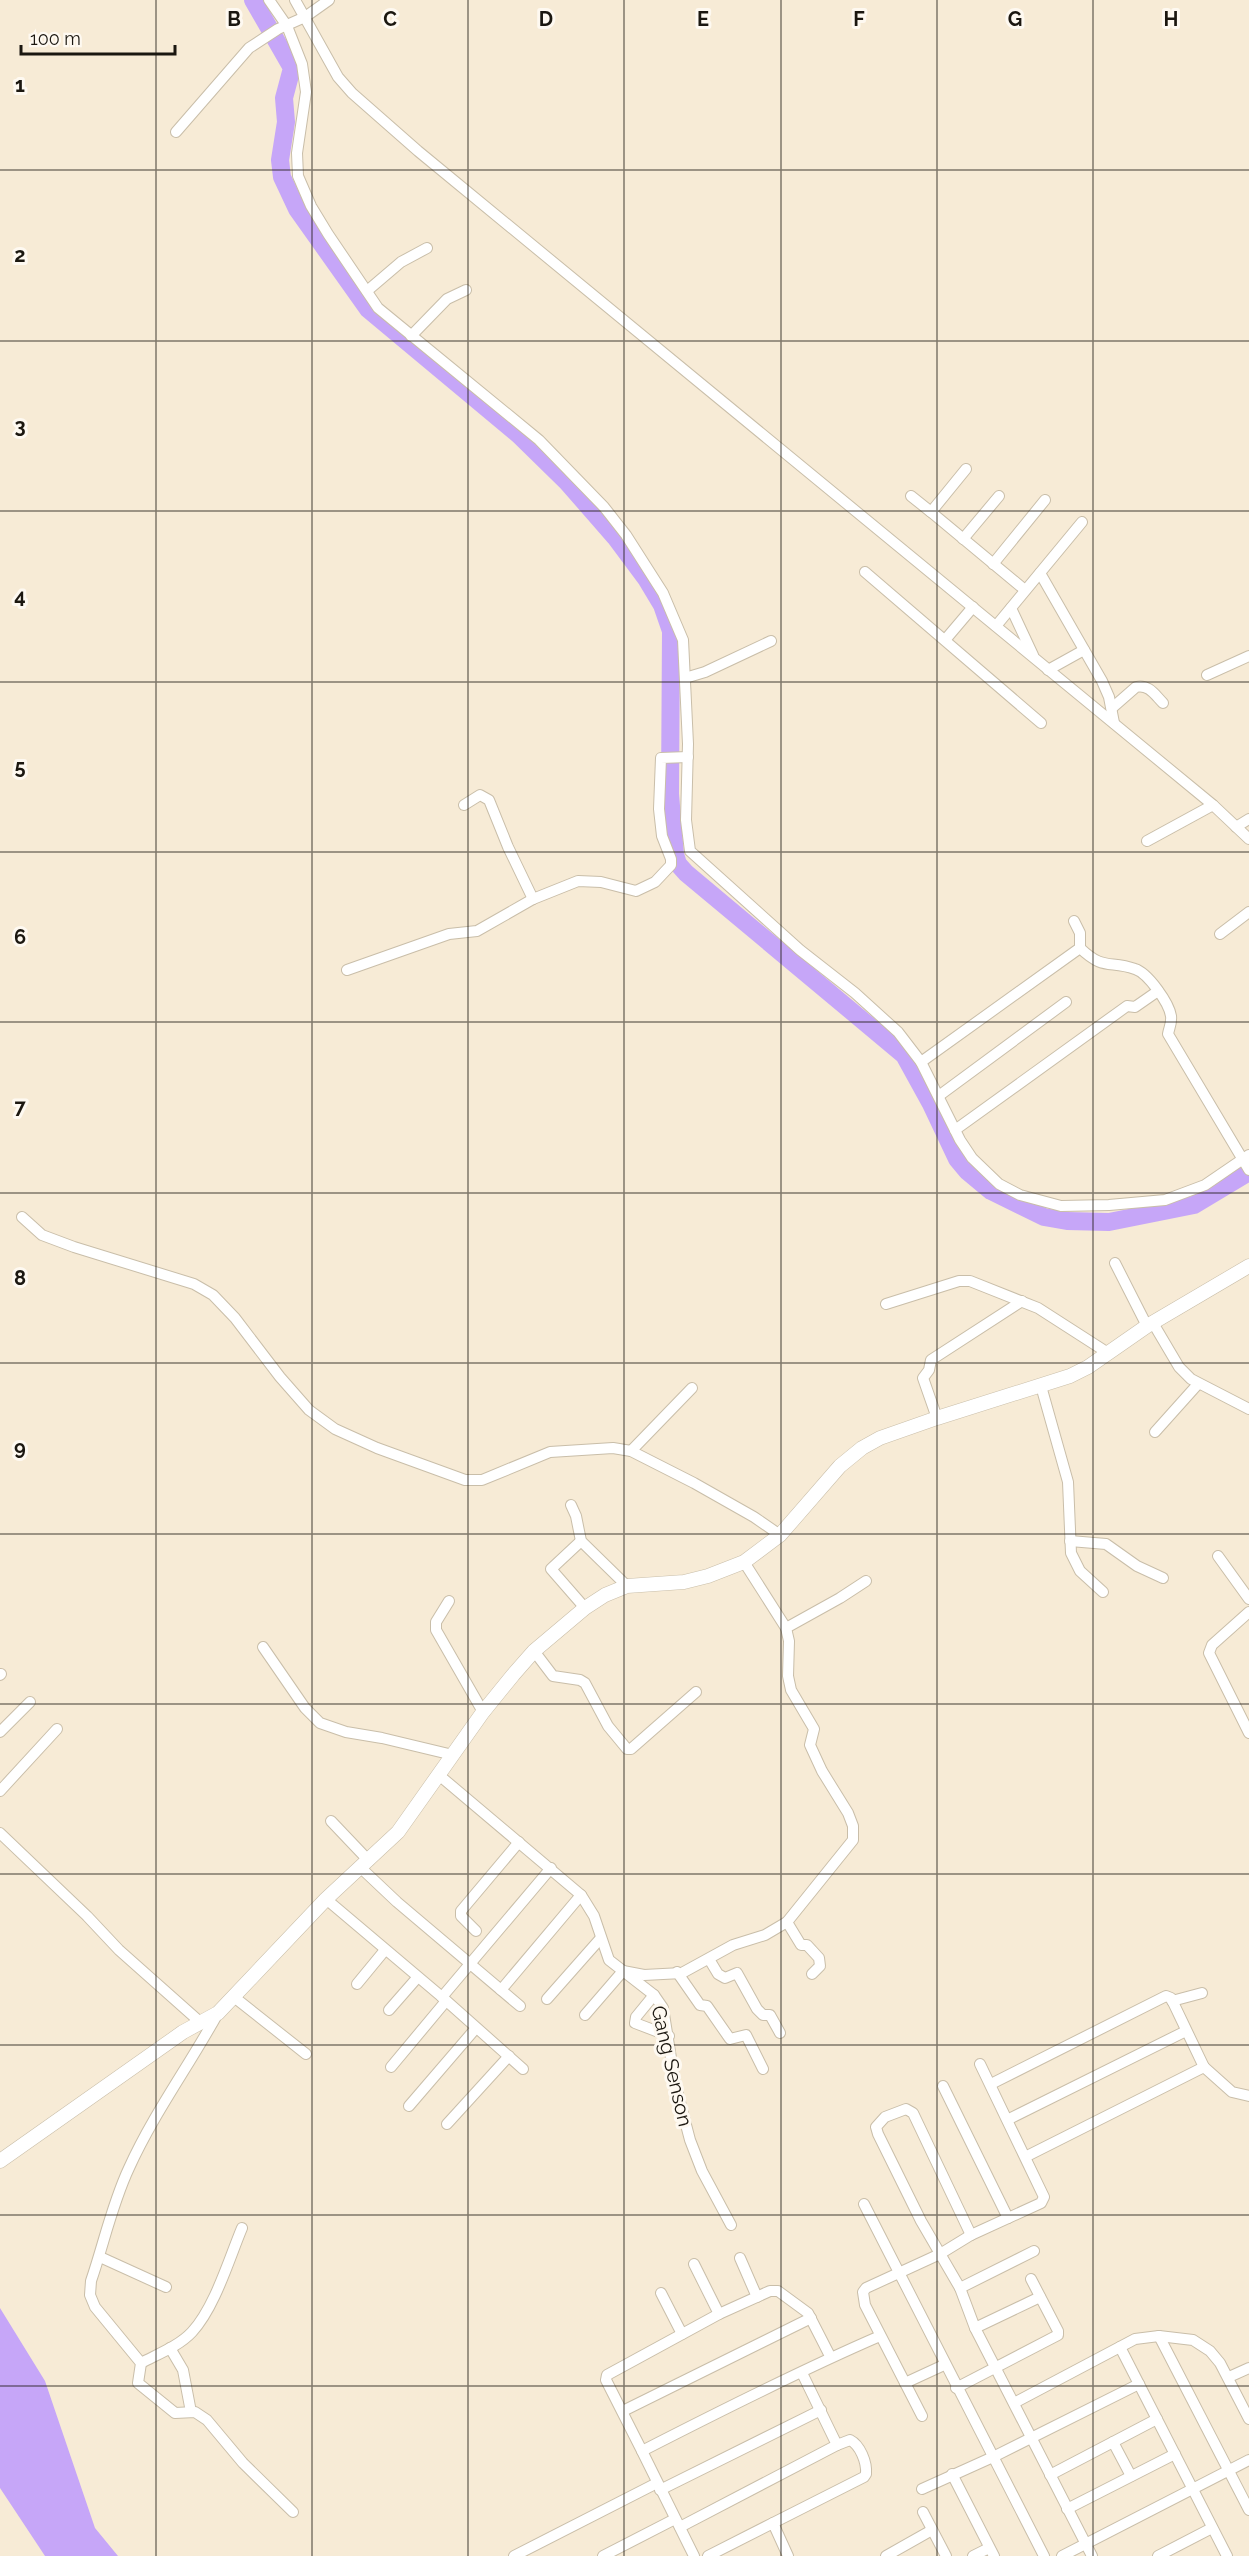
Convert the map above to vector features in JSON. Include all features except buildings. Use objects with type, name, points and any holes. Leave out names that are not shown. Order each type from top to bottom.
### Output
[{"type":"street","points":[[269,0],[283,28],[296,44],[305,75],[304,112],[297,153],[298,176],[316,215],[378,308],[539,440],[604,507],[656,579],[683,640],[685,678],[683,757],[690,851],[800,950],[880,1014],[911,1046],[940,1095],[955,1130],[972,1158],[999,1184],[1037,1202],[1061,1206],[1109,1205],[1165,1200],[1205,1185],[1247,1162],[1168,1034],[1172,1019],[1158,991],[1150,980],[1134,969],[1093,961],[1080,948],[1080,933],[1074,921]]},
{"type":"street","points":[[295,0],[334,71],[352,93],[427,159],[1114,723],[1213,805],[1249,839]]},
{"type":"street","points":[[176,132],[249,48],[268,35],[305,18],[329,0]]},
{"type":"street","points":[[367,291],[401,262],[427,248]]},
{"type":"street","points":[[411,336],[447,299],[466,290]]},
{"type":"street","points":[[932,512],[966,469]]},
{"type":"street","points":[[911,496],[1025,590]]},
{"type":"street","points":[[963,539],[999,496]]},
{"type":"street","points":[[993,564],[1045,501]]},
{"type":"street","points":[[996,626],[1082,522]]},
{"type":"street","points":[[866,572],[1041,723]]},
{"type":"street","points":[[1040,573],[1102,681],[1112,708],[1114,723]]},
{"type":"street","points":[[945,640],[972,607]]},
{"type":"street","points":[[1011,608],[1035,658]]},
{"type":"street","points":[[685,678],[705,672],[771,641]]},
{"type":"street","points":[[1048,670],[1084,650]]},
{"type":"street","points":[[1207,675],[1249,656]]},
{"type":"street","points":[[1112,708],[1136,687],[1141,686],[1148,688],[1164,704]]},
{"type":"street","points":[[347,970],[449,934],[477,931],[533,899],[578,880],[601,882],[636,891],[655,882],[670,865],[671,859],[662,836],[659,809],[663,757],[683,757]]},
{"type":"street","points":[[464,805],[480,795],[489,801],[533,899]]},
{"type":"street","points":[[1147,841],[1213,805]]},
{"type":"street","points":[[1236,827],[1249,819]]},
{"type":"street","points":[[1220,934],[1249,912]]},
{"type":"street","points":[[921,1062],[1080,948]]},
{"type":"street","points":[[955,1130],[1127,1006],[1134,1007],[1158,991]]},
{"type":"street","points":[[940,1095],[1066,1002]]},
{"type":"street","points":[[22,1217],[42,1235],[171,1276],[204,1289],[236,1318],[280,1377],[309,1410],[323,1422],[377,1448],[465,1480],[482,1480],[550,1452],[613,1448],[631,1451],[694,1483],[754,1517],[780,1535]]},
{"type":"street","points":[[1115,1263],[1150,1325],[1179,1367],[1198,1384],[1249,1409]]},
{"type":"street","points":[[293,2512],[236,2455],[207,2420],[199,2414],[191,2412],[182,2414],[169,2410],[138,2382],[141,2363],[95,2307],[90,2295],[91,2281],[118,2192],[132,2161],[167,2096],[218,2013],[326,1899],[398,1832],[440,1776],[483,1712],[534,1651],[585,1608],[605,1595],[627,1586],[684,1582],[744,1562],[780,1535],[850,1457],[880,1438],[1070,1376],[1249,1266]]},
{"type":"street","points":[[886,1304],[959,1281],[984,1285],[1059,1319],[1108,1353]]},
{"type":"street","points":[[937,1418],[923,1378],[929,1370],[931,1360],[1022,1301]]},
{"type":"street","points":[[1155,1432],[1198,1384]]},
{"type":"street","points":[[1041,1386],[1068,1482],[1070,1542],[1074,1563],[1103,1592]]},
{"type":"street","points":[[631,1451],[692,1388]]},
{"type":"street","points":[[570,1505],[574,1510],[581,1541],[627,1586]]},
{"type":"street","points":[[581,1541],[551,1569],[585,1608]]},
{"type":"street","points":[[1070,1542],[1106,1544],[1137,1566],[1163,1578]]},
{"type":"street","points":[[1218,1556],[1249,1599]]},
{"type":"street","points":[[585,2015],[623,1971],[644,1975],[682,1973],[733,1945],[765,1935],[788,1922],[853,1840],[853,1826],[848,1813],[822,1772],[810,1744],[814,1729],[791,1690],[788,1676],[789,1641],[786,1628],[744,1562]]},
{"type":"street","points":[[786,1628],[866,1581]]},
{"type":"street","points":[[449,1601],[436,1622],[435,1630],[483,1712]]},
{"type":"street","points":[[1249,1612],[1212,1645],[1209,1653],[1249,1733]]},
{"type":"street","points":[[263,1647],[305,1708],[320,1723],[346,1732],[453,1755]]},
{"type":"street","points":[[534,1651],[553,1676],[580,1680],[585,1683],[608,1726],[627,1749],[631,1749],[696,1692]]},
{"type":"street","points":[[0,1732],[30,1702]]},
{"type":"street","points":[[0,1791],[57,1729]]},
{"type":"street","name":"Gang Senson","points":[[440,1776],[581,1895],[594,1916],[609,1960],[654,1995],[663,2008],[675,2083],[690,2140],[702,2172],[731,2225]]},
{"type":"street","points":[[331,1821],[397,1902],[520,2006]]},
{"type":"street","points":[[0,1833],[87,1916],[119,1950],[200,2022]]},
{"type":"street","points":[[476,1931],[461,1917],[461,1911],[519,1842]]},
{"type":"street","points":[[391,2067],[470,1964],[551,1868]]},
{"type":"street","points":[[501,1990],[581,1895]]},
{"type":"street","points":[[326,1899],[523,2069]]},
{"type":"street","points":[[788,1922],[801,1945],[807,1945],[819,1958],[819,1966],[813,1974]]},
{"type":"street","points":[[547,1999],[600,1939]]},
{"type":"street","points":[[357,1983],[385,1950]]},
{"type":"street","points":[[709,1959],[718,1974],[726,1978],[737,1974],[757,2009],[763,2015],[770,2015],[780,2033]]},
{"type":"street","points":[[677,1972],[700,2005],[707,2006],[730,2039],[746,2036],[764,2069]]},
{"type":"street","points":[[388,2010],[417,1978]]},
{"type":"street","points":[[1172,2001],[1202,1993]]},
{"type":"street","points":[[654,1995],[636,2017],[635,2023],[669,2036]]},
{"type":"street","points":[[991,2084],[1163,1996],[1169,1997],[1172,2001],[1204,2067],[1232,2092],[1249,2096]]},
{"type":"street","points":[[234,1997],[306,2054]]},
{"type":"street","points":[[0,2161],[183,2032],[218,2013]]},
{"type":"street","points":[[409,2106],[476,2028]]},
{"type":"street","points":[[1009,2119],[1186,2031]]},
{"type":"street","points":[[447,2124],[508,2056]]},
{"type":"street","points":[[922,2416],[865,2305],[863,2292],[866,2288],[940,2254],[970,2235],[1041,2203],[1044,2198],[1027,2156],[980,2064]]},
{"type":"street","points":[[1027,2156],[1204,2067]]},
{"type":"street","points":[[943,2086],[1008,2218]]},
{"type":"street","points":[[970,2235],[913,2113],[906,2109],[885,2117],[876,2127],[878,2134],[921,2221],[960,2288],[975,2328],[1092,2556]]},
{"type":"street","points":[[864,2204],[944,2365],[1044,2556]]},
{"type":"street","points":[[141,2363],[171,2348],[192,2332],[202,2317],[242,2228]]},
{"type":"street","points":[[960,2288],[1034,2252]]},
{"type":"street","points":[[100,2257],[166,2287]]},
{"type":"street","points":[[740,2258],[757,2297]]},
{"type":"street","points":[[694,2264],[719,2314]]},
{"type":"street","points":[[956,2388],[1058,2334],[1031,2279]]},
{"type":"street","points":[[694,2556],[606,2380],[607,2375],[719,2314],[770,2291],[778,2291],[800,2306],[811,2318],[830,2356]]},
{"type":"street","points":[[661,2293],[682,2334]]},
{"type":"street","points":[[975,2328],[1040,2297]]},
{"type":"street","points":[[622,2411],[811,2318]]},
{"type":"street","points":[[642,2451],[802,2373],[830,2356],[880,2336]]},
{"type":"street","points":[[1014,2403],[1135,2339],[1160,2336],[1193,2340],[1203,2345],[1220,2362],[1249,2419]]},
{"type":"street","points":[[1160,2336],[1249,2510]]},
{"type":"street","points":[[1120,2347],[1227,2556]]},
{"type":"street","points":[[171,2348],[183,2370],[191,2412]]},
{"type":"street","points":[[905,2383],[944,2365]]},
{"type":"street","points":[[1228,2377],[1249,2368]]},
{"type":"street","points":[[802,2373],[837,2445]]},
{"type":"street","points":[[922,2489],[993,2457],[1139,2384]]},
{"type":"street","points":[[514,2556],[528,2553],[658,2486],[821,2410]]},
{"type":"street","points":[[1050,2475],[1157,2419]]},
{"type":"street","points":[[603,2556],[677,2523],[837,2445],[850,2440],[857,2444],[866,2465],[864,2476],[708,2556]]},
{"type":"street","points":[[1113,2442],[1131,2476]]},
{"type":"street","points":[[1067,2509],[1175,2454]]},
{"type":"street","points":[[1062,2556],[1249,2460]]},
{"type":"street","points":[[952,2474],[992,2552],[973,2556]]},
{"type":"street","points":[[923,2512],[946,2556]]},
{"type":"street","points":[[773,2523],[788,2556]]},
{"type":"street","points":[[1158,2556],[1212,2528]]},
{"type":"street","points":[[886,2556],[932,2530]]},
{"type":"shaded area","points":[[0,2308],[45,2381],[95,2528],[118,2556],[45,2556],[0,2488]]},
{"type":"waterway","points":[[253,0],[292,68],[284,98],[286,122],[280,160],[282,177],[297,209],[368,309],[519,435],[567,482],[615,537],[647,580],[662,605],[671,631],[670,794],[675,854],[678,864],[904,1055],[931,1104],[957,1159],[967,1171],[991,1191],[1044,1217],[1067,1221],[1109,1222],[1194,1205],[1249,1172]]}]
